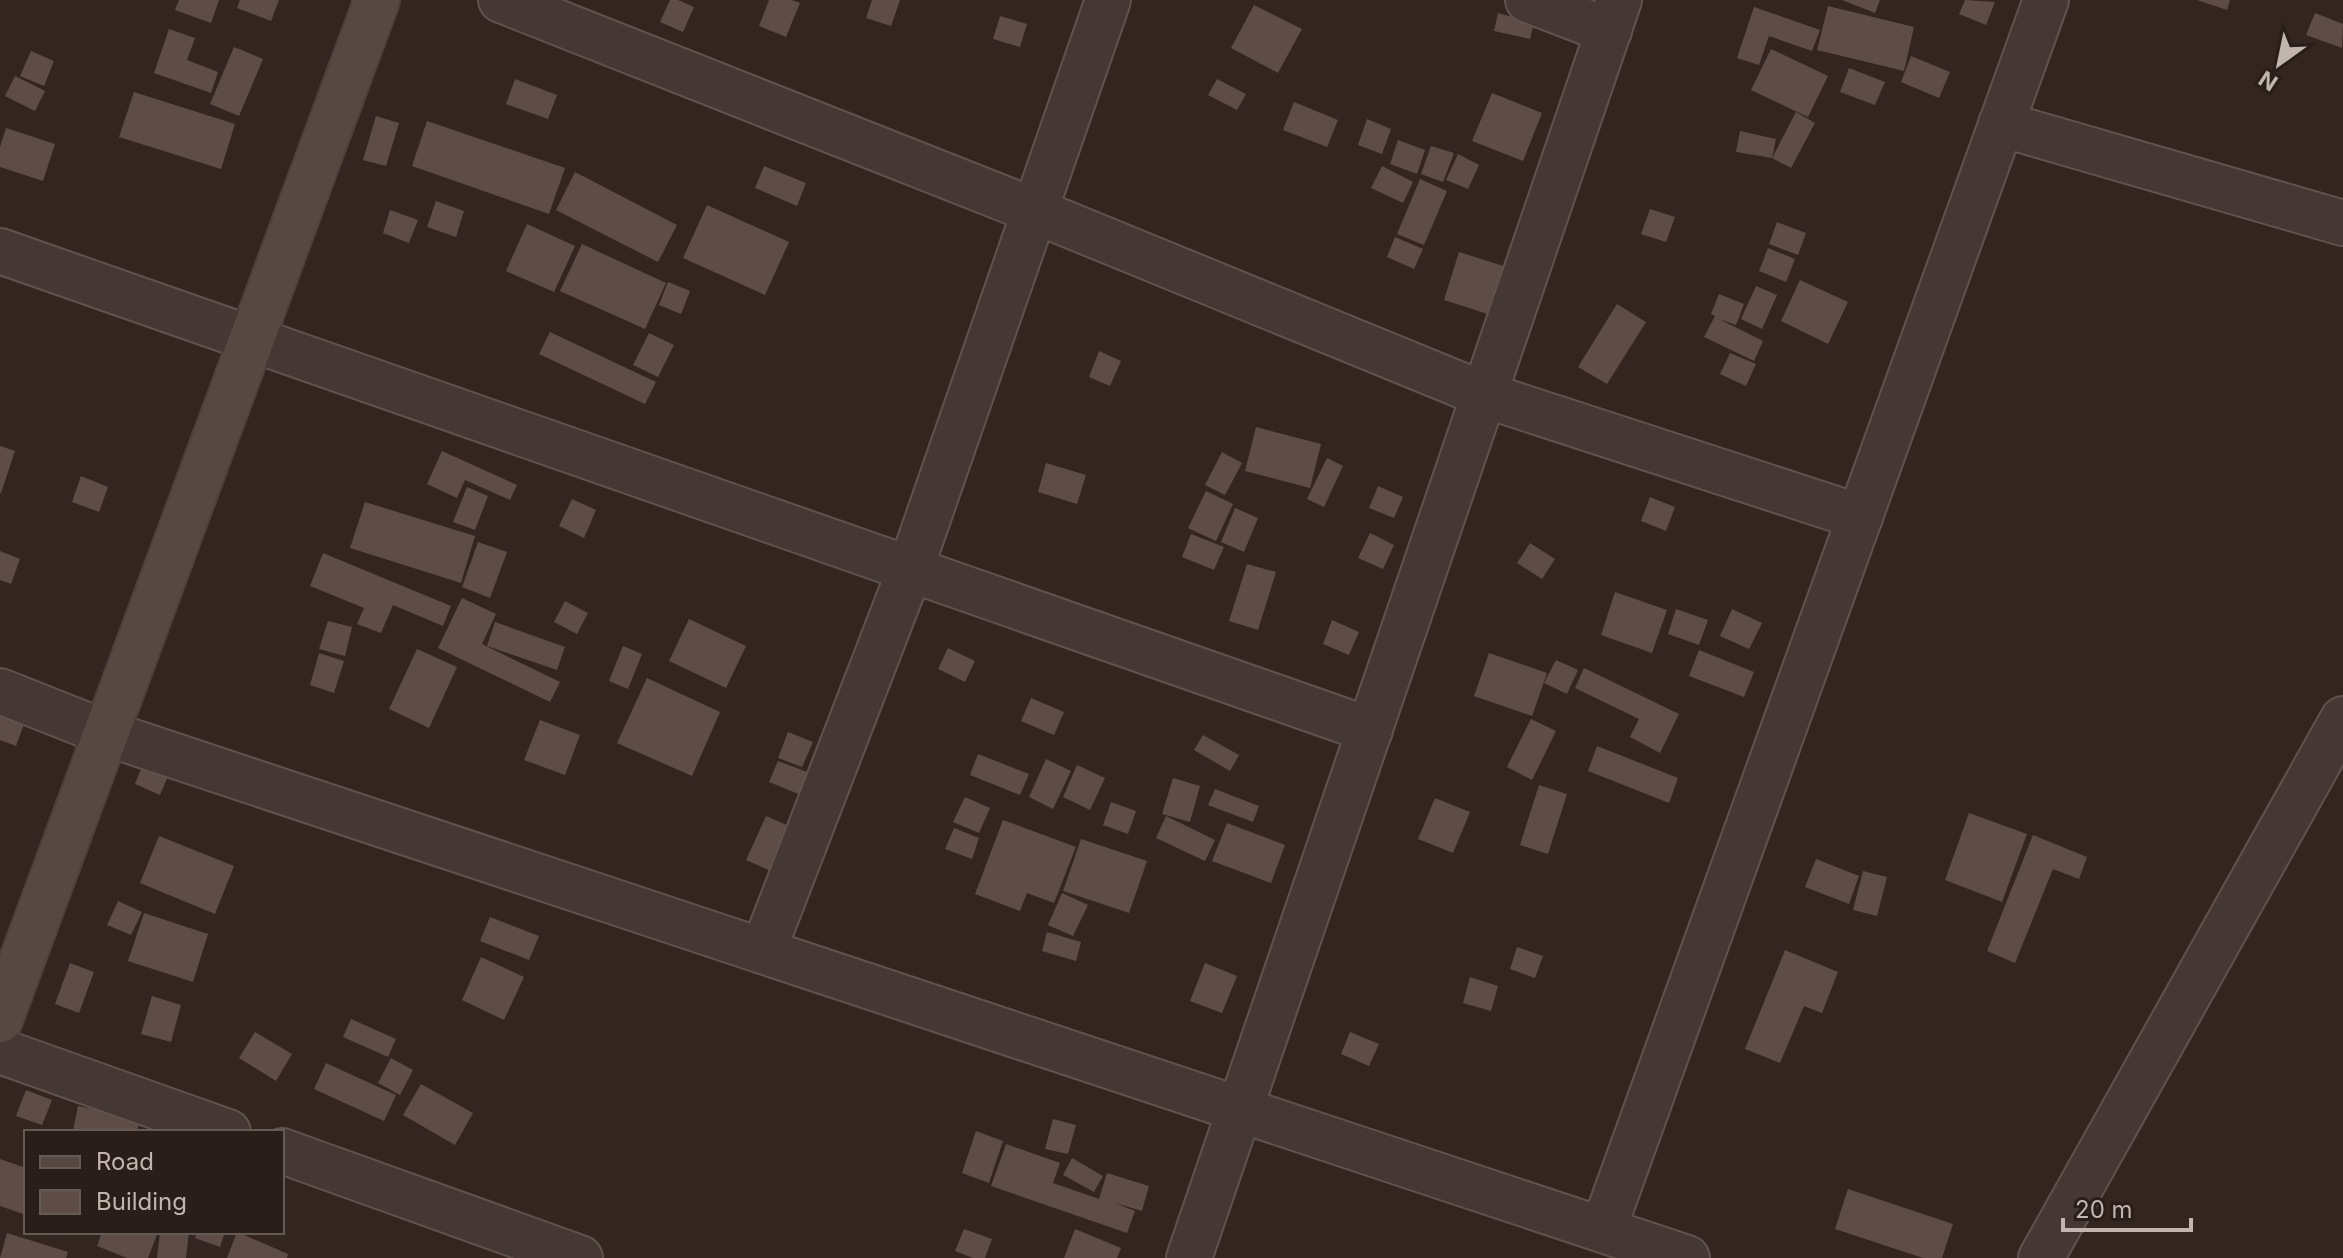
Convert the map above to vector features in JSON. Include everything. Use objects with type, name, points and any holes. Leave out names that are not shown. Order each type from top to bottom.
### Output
[{"type":"street","points":[[0,1020],[377,0]]},
{"type":"street","points":[[501,0],[1035,211],[1485,395],[1860,517]]},
{"type":"street","points":[[763,951],[910,570],[1108,0]]},
{"type":"street","points":[[1189,1258],[1614,16],[1528,0]]},
{"type":"street","points":[[1603,1230],[2046,0]]},
{"type":"street","points":[[2001,124],[2343,223]]},
{"type":"street","points":[[0,251],[1370,730]]},
{"type":"street","points":[[0,691],[106,733],[1687,1258]]},
{"type":"street","points":[[2041,1258],[2343,719]]},
{"type":"street","points":[[0,1051],[222,1130]]},
{"type":"street","points":[[284,1152],[580,1258]]},
{"type":"building","points":[[179,0],[219,0],[211,23],[175,10]]},
{"type":"building","points":[[240,0],[279,0],[271,21],[237,8]]},
{"type":"building","points":[[670,0],[694,7],[683,32],[660,22]]},
{"type":"building","points":[[769,0],[800,3],[786,37],[759,26]]},
{"type":"building","points":[[872,0],[900,0],[891,26],[866,18]]},
{"type":"building","points":[[1842,0],[1880,0],[1875,13]]},
{"type":"building","points":[[1965,0],[1995,2],[1986,25],[1959,14]]},
{"type":"building","points":[[2197,0],[2230,0],[2227,10]]},
{"type":"building","points":[[1254,5],[1302,29],[1278,73],[1231,48]]},
{"type":"building","points":[[1828,6],[1914,27],[1904,71],[1817,50]]},
{"type":"building","points":[[1754,7],[1820,30],[1812,51],[1769,36],[1759,65],[1737,58]]},
{"type":"building","points":[[1498,13],[1534,23],[1530,39],[1494,31]]},
{"type":"building","points":[[2315,13],[2343,24],[2342,48],[2306,35]]},
{"type":"building","points":[[1000,16],[1027,24],[1020,47],[993,39]]},
{"type":"building","points":[[169,29],[195,38],[187,60],[218,72],[211,93],[154,73]]},
{"type":"building","points":[[234,47],[263,59],[239,116],[210,104]]},
{"type":"building","points":[[1771,49],[1828,76],[1808,117],[1751,90]]},
{"type":"building","points":[[31,51],[54,61],[44,86],[20,76]]},
{"type":"building","points":[[1911,56],[1950,72],[1939,98],[1901,82]]},
{"type":"building","points":[[1849,68],[1885,82],[1875,105],[1840,92]]},
{"type":"building","points":[[15,76],[45,91],[35,111],[5,96]]},
{"type":"building","points":[[515,79],[557,95],[548,119],[506,104]]},
{"type":"building","points":[[1217,79],[1246,94],[1237,110],[1208,95]]},
{"type":"building","points":[[134,92],[235,124],[221,169],[119,137]]},
{"type":"building","points":[[1492,93],[1542,113],[1523,161],[1472,141]]},
{"type":"building","points":[[1294,102],[1338,120],[1327,147],[1283,130]]},
{"type":"building","points":[[1796,112],[1815,123],[1791,168],[1772,158]]},
{"type":"building","points":[[376,116],[399,123],[386,166],[363,160]]},
{"type":"building","points":[[1367,119],[1391,129],[1382,154],[1358,145]]},
{"type":"building","points":[[427,121],[565,168],[549,214],[412,166]]},
{"type":"building","points":[[6,128],[55,144],[43,181],[0,167],[0,147]]},
{"type":"building","points":[[1740,131],[1776,139],[1772,158],[1736,152]]},
{"type":"building","points":[[1398,140],[1425,150],[1417,174],[1390,164]]},
{"type":"building","points":[[1431,146],[1454,153],[1443,182],[1421,174]]},
{"type":"building","points":[[1458,154],[1479,165],[1468,189],[1446,180]]},
{"type":"building","points":[[764,166],[806,183],[797,206],[755,188]]},
{"type":"building","points":[[1382,166],[1413,182],[1403,203],[1371,188]]},
{"type":"building","points":[[575,172],[677,225],[658,262],[556,210]]},
{"type":"building","points":[[1420,179],[1447,191],[1424,245],[1397,234]]},
{"type":"building","points":[[436,201],[464,211],[456,237],[427,227]]},
{"type":"building","points":[[707,205],[789,242],[765,295],[683,258]]},
{"type":"building","points":[[1650,209],[1675,217],[1666,242],[1641,234]]},
{"type":"building","points":[[390,210],[418,220],[409,243],[383,233]]},
{"type":"building","points":[[1777,222],[1806,233],[1798,255],[1769,244]]},
{"type":"building","points":[[527,224],[575,246],[554,292],[506,271]]},
{"type":"building","points":[[1395,237],[1423,249],[1414,269],[1387,257]]},
{"type":"building","points":[[582,244],[666,283],[645,329],[560,291]]},
{"type":"building","points":[[1768,248],[1795,259],[1786,282],[1759,271]]},
{"type":"building","points":[[1459,252],[1510,268],[1494,316],[1444,300]]},
{"type":"building","points":[[1800,280],[1848,302],[1828,344],[1781,321]]},
{"type":"building","points":[[668,282],[690,291],[681,314],[659,305]]},
{"type":"building","points":[[1756,286],[1777,295],[1762,329],[1741,319]]},
{"type":"building","points":[[1719,294],[1744,304],[1736,325],[1719,319],[1763,341],[1754,361],[1704,337],[1715,316],[1711,314]]},
{"type":"building","points":[[1617,304],[1646,322],[1607,384],[1578,367]]},
{"type":"building","points":[[550,332],[656,382],[645,404],[539,354]]},
{"type":"building","points":[[649,333],[674,345],[658,377],[633,365]]},
{"type":"building","points":[[1099,351],[1121,361],[1110,386],[1089,377]]},
{"type":"building","points":[[1730,353],[1756,364],[1746,386],[1720,374]]},
{"type":"building","points":[[1256,427],[1321,444],[1310,488],[1245,471]]},
{"type":"building","points":[[0,446],[15,451],[1,493],[0,493]]},
{"type":"building","points":[[442,451],[517,485],[510,500],[465,480],[457,498],[427,484]]},
{"type":"building","points":[[1222,452],[1242,463],[1225,495],[1205,485]]},
{"type":"building","points":[[1327,458],[1343,466],[1324,507],[1307,499]]},
{"type":"building","points":[[1046,463],[1086,475],[1077,504],[1038,492]]},
{"type":"building","points":[[81,476],[108,487],[99,512],[72,502]]},
{"type":"building","points":[[1378,486],[1403,497],[1394,518],[1369,508]]},
{"type":"building","points":[[467,487],[488,496],[475,530],[453,522]]},
{"type":"building","points":[[1206,491],[1233,504],[1216,541],[1188,528]]},
{"type":"building","points":[[1650,497],[1675,507],[1666,531],[1641,521]]},
{"type":"building","points":[[572,499],[596,510],[584,538],[559,526]]},
{"type":"building","points":[[365,502],[475,536],[461,583],[350,548]]},
{"type":"building","points":[[1235,508],[1258,518],[1244,552],[1221,542]]},
{"type":"building","points":[[1370,533],[1394,545],[1383,569],[1358,558]]},
{"type":"building","points":[[1191,534],[1224,547],[1214,570],[1182,557]]},
{"type":"building","points":[[478,542],[507,552],[490,598],[462,587]]},
{"type":"building","points":[[1530,543],[1555,559],[1542,579],[1517,563]]},
{"type":"building","points":[[0,551],[20,559],[11,584],[0,580]]},
{"type":"building","points":[[323,553],[451,606],[443,626],[393,605],[381,633],[357,624],[364,608],[310,586]]},
{"type":"building","points":[[1247,564],[1276,572],[1258,630],[1229,621]]},
{"type":"building","points":[[1615,592],[1667,610],[1652,653],[1601,635]]},
{"type":"building","points":[[462,598],[496,614],[482,644],[560,682],[550,702],[438,648]]},
{"type":"building","points":[[565,601],[588,613],[577,634],[554,622]]},
{"type":"building","points":[[1676,609],[1708,620],[1699,645],[1668,634]]},
{"type":"building","points":[[1732,609],[1762,623],[1749,649],[1720,636]]},
{"type":"building","points":[[689,619],[746,646],[726,688],[669,661]]},
{"type":"building","points":[[1332,620],[1359,632],[1349,655],[1323,644]]},
{"type":"building","points":[[328,621],[352,627],[345,656],[319,649]]},
{"type":"building","points":[[495,622],[565,647],[557,670],[487,646]]},
{"type":"building","points":[[623,646],[642,654],[628,689],[609,681]]},
{"type":"building","points":[[948,648],[975,661],[965,682],[938,669]]},
{"type":"building","points":[[417,649],[457,667],[429,728],[389,709]]},
{"type":"building","points":[[1699,650],[1754,672],[1744,697],[1689,676]]},
{"type":"building","points":[[319,653],[344,661],[334,693],[310,685]]},
{"type":"building","points":[[1489,653],[1547,673],[1532,716],[1474,696]]},
{"type":"building","points":[[1556,660],[1578,670],[1567,694],[1544,683]]},
{"type":"building","points":[[1584,668],[1679,714],[1660,753],[1630,737],[1639,719],[1575,688]]},
{"type":"building","points":[[647,678],[720,712],[692,776],[617,743]]},
{"type":"building","points":[[1031,698],[1064,712],[1054,735],[1021,721]]},
{"type":"building","points":[[0,715],[24,724],[16,746],[0,740]]},
{"type":"building","points":[[1531,719],[1556,731],[1532,780],[1507,767]]},
{"type":"building","points":[[540,720],[580,735],[565,775],[524,760]]},
{"type":"building","points":[[788,732],[813,742],[802,767],[778,758]]},
{"type":"building","points":[[1203,735],[1239,755],[1230,771],[1194,750]]},
{"type":"building","points":[[1597,746],[1678,778],[1669,803],[1588,771]]},
{"type":"building","points":[[978,754],[1029,774],[1020,795],[970,775]]},
{"type":"building","points":[[1046,759],[1071,771],[1053,809],[1029,797]]},
{"type":"building","points":[[778,761],[810,773],[801,795],[769,782]]},
{"type":"building","points":[[143,764],[169,774],[160,795],[135,784]]},
{"type":"building","points":[[1077,765],[1105,778],[1090,810],[1063,797]]},
{"type":"building","points":[[1173,778],[1200,786],[1190,822],[1162,814]]},
{"type":"building","points":[[1539,785],[1567,794],[1548,854],[1520,845]]},
{"type":"building","points":[[1215,789],[1259,806],[1253,822],[1208,805]]},
{"type":"building","points":[[965,797],[990,808],[979,833],[953,822]]},
{"type":"building","points":[[1435,798],[1470,812],[1453,853],[1418,839]]},
{"type":"building","points":[[1111,802],[1136,811],[1128,834],[1103,825]]},
{"type":"building","points":[[1969,813],[2027,834],[2002,902],[1945,880]]},
{"type":"building","points":[[766,816],[798,830],[778,874],[746,860]]},
{"type":"building","points":[[1166,816],[1215,840],[1205,861],[1156,838]]},
{"type":"building","points":[[1003,820],[1076,847],[1054,903],[1027,893],[1020,911],[975,894]]},
{"type":"building","points":[[1227,823],[1285,845],[1271,883],[1212,861]]},
{"type":"building","points":[[954,828],[979,838],[972,859],[945,849]]},
{"type":"building","points":[[2033,835],[2087,857],[2079,879],[2053,869],[2015,963],[1987,951]]},
{"type":"building","points":[[159,836],[234,866],[215,914],[140,883]]},
{"type":"building","points":[[1081,839],[1147,861],[1129,913],[1063,891]]},
{"type":"building","points":[[1816,859],[1859,876],[1849,904],[1805,887]]},
{"type":"building","points":[[1863,871],[1887,877],[1877,916],[1853,910]]},
{"type":"building","points":[[1062,893],[1088,905],[1073,936],[1048,925]]},
{"type":"building","points":[[118,901],[142,912],[131,935],[107,925]]},
{"type":"building","points":[[144,913],[208,934],[193,982],[128,961]]},
{"type":"building","points":[[490,917],[539,936],[529,960],[480,941]]},
{"type":"building","points":[[1047,932],[1081,942],[1076,961],[1042,951]]},
{"type":"building","points":[[1517,947],[1543,956],[1535,978],[1510,969]]},
{"type":"building","points":[[1785,950],[1838,972],[1822,1013],[1804,1006],[1780,1063],[1745,1049]]},
{"type":"building","points":[[481,957],[524,977],[504,1020],[462,1000]]},
{"type":"building","points":[[70,963],[94,972],[79,1013],[55,1004]]},
{"type":"building","points":[[1205,963],[1237,976],[1222,1013],[1190,1001]]},
{"type":"building","points":[[1470,977],[1498,986],[1491,1011],[1463,1003]]},
{"type":"building","points":[[152,996],[181,1005],[171,1042],[141,1034]]},
{"type":"building","points":[[351,1019],[396,1039],[388,1057],[343,1037]]},
{"type":"building","points":[[255,1032],[292,1054],[276,1081],[239,1058]]},
{"type":"building","points":[[1350,1032],[1379,1044],[1369,1066],[1341,1054]]},
{"type":"building","points":[[391,1058],[413,1070],[400,1095],[378,1083]]},
{"type":"building","points":[[326,1063],[396,1095],[384,1121],[314,1089]]},
{"type":"building","points":[[421,1084],[473,1113],[455,1145],[403,1115]]},
{"type":"building","points":[[26,1090],[52,1100],[42,1125],[16,1116]]},
{"type":"building","points":[[78,1106],[140,1118],[137,1130],[73,1130]]},
{"type":"building","points":[[1053,1119],[1076,1125],[1068,1154],[1045,1149]]},
{"type":"building","points":[[976,1131],[1003,1141],[989,1183],[962,1173]]},
{"type":"building","points":[[1006,1144],[1060,1163],[1053,1183],[1099,1199],[1107,1173],[1149,1186],[1142,1211],[1115,1203],[1135,1211],[1127,1233],[991,1186]]},
{"type":"building","points":[[1072,1158],[1103,1176],[1094,1192],[1063,1175]]},
{"type":"building","points":[[0,1159],[24,1167],[24,1214],[0,1206]]},
{"type":"building","points":[[1848,1189],[1953,1224],[1942,1258],[1923,1258],[1835,1229]]},
{"type":"building","points":[[964,1229],[992,1239],[985,1258],[973,1258],[955,1251]]},
{"type":"building","points":[[1075,1229],[1121,1248],[1117,1258],[1064,1258]]},
{"type":"building","points":[[7,1233],[68,1252],[66,1258],[0,1258]]},
{"type":"building","points":[[101,1234],[157,1234],[148,1258],[127,1258],[97,1246]]},
{"type":"building","points":[[160,1234],[189,1234],[186,1258],[157,1258]]},
{"type":"building","points":[[196,1234],[224,1234],[220,1247],[195,1238]]},
{"type":"building","points":[[236,1234],[288,1254],[287,1258],[227,1258]]}]
